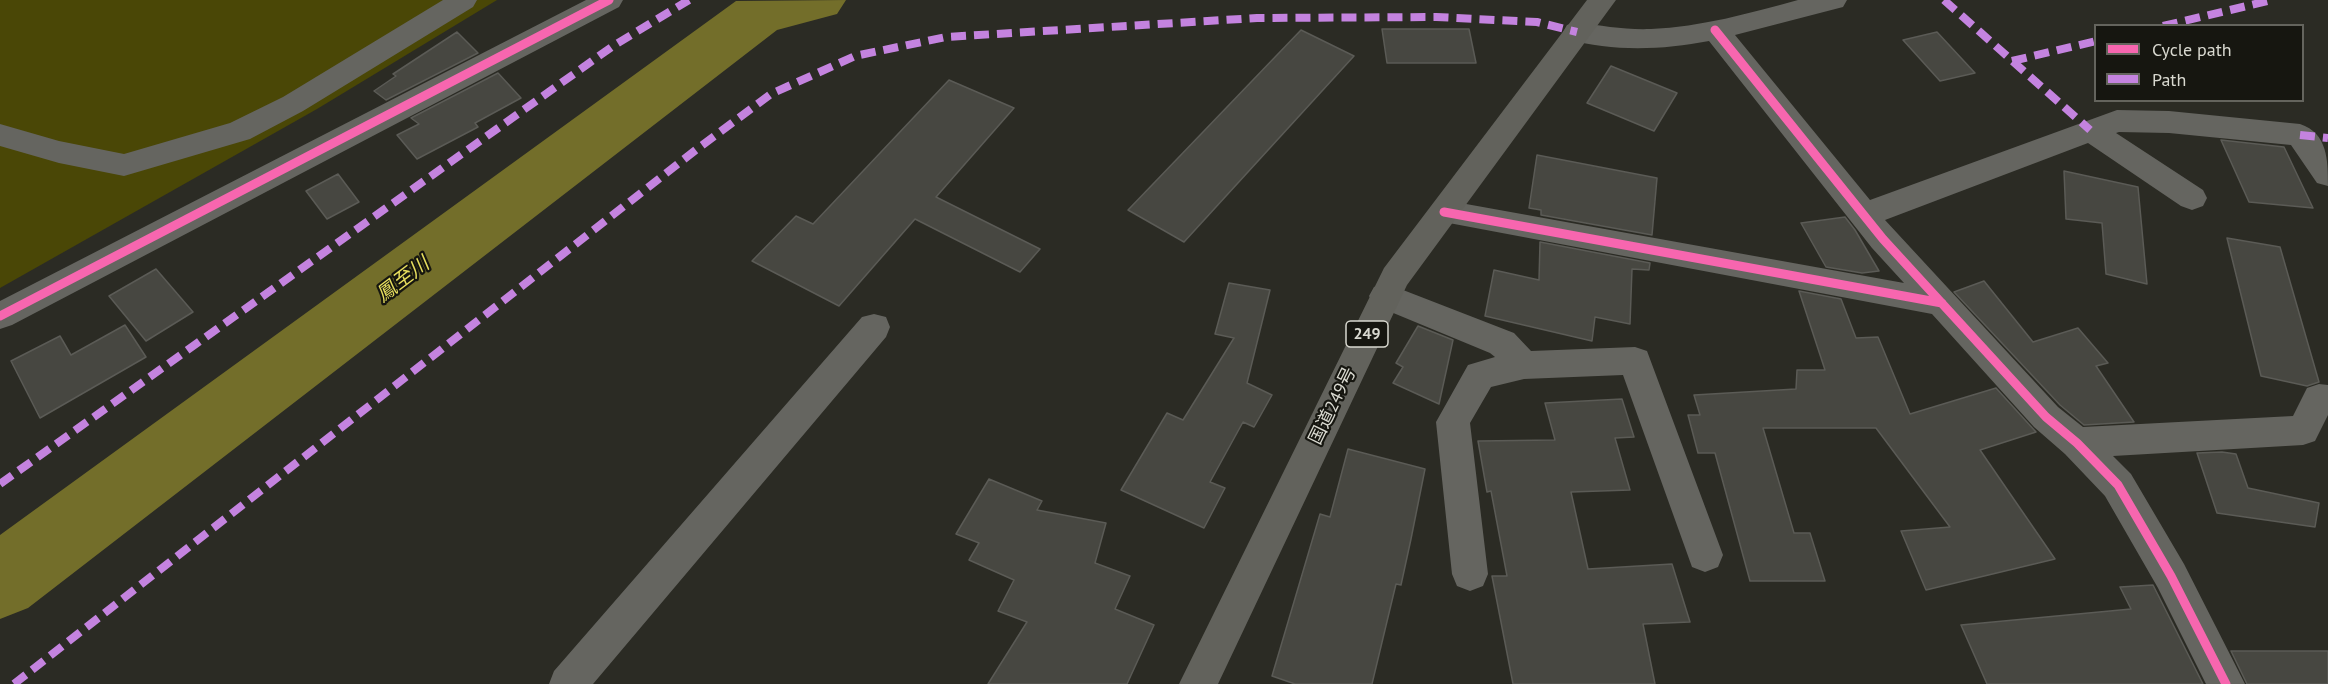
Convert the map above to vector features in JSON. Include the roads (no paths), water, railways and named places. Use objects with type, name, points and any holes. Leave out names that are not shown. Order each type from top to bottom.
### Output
[{"type":"highway","name":"国道249号","points":[[1198,684],[1395,277],[1590,16]]},
{"type":"street","points":[[0,135],[59,152],[124,165],[251,125],[293,104],[463,0]]},
{"type":"street","points":[[0,316],[520,44],[609,0]]},
{"type":"street","points":[[1590,16],[1626,39],[1663,38],[1715,30],[1833,0]]},
{"type":"street","points":[[1715,30],[1864,215],[2046,417],[2077,443],[2118,485],[2171,576],[2226,684]]},
{"type":"street","points":[[1864,215],[2117,121],[2169,122],[2301,135],[2328,176]]},
{"type":"street","points":[[2090,130],[2192,198]]},
{"type":"street","points":[[1444,212],[1942,303]]},
{"type":"street","points":[[1385,296],[1502,343],[1524,365]]},
{"type":"street","points":[[568,684],[874,327]]},
{"type":"street","points":[[1470,574],[1453,422],[1480,375],[1524,365],[1635,361],[1706,555]]},
{"type":"street","points":[[2077,443],[2303,430],[2319,398],[2328,400]]},
{"type":"waterway","name":"鳳至川","points":[[0,582],[757,15],[817,0]]}]
